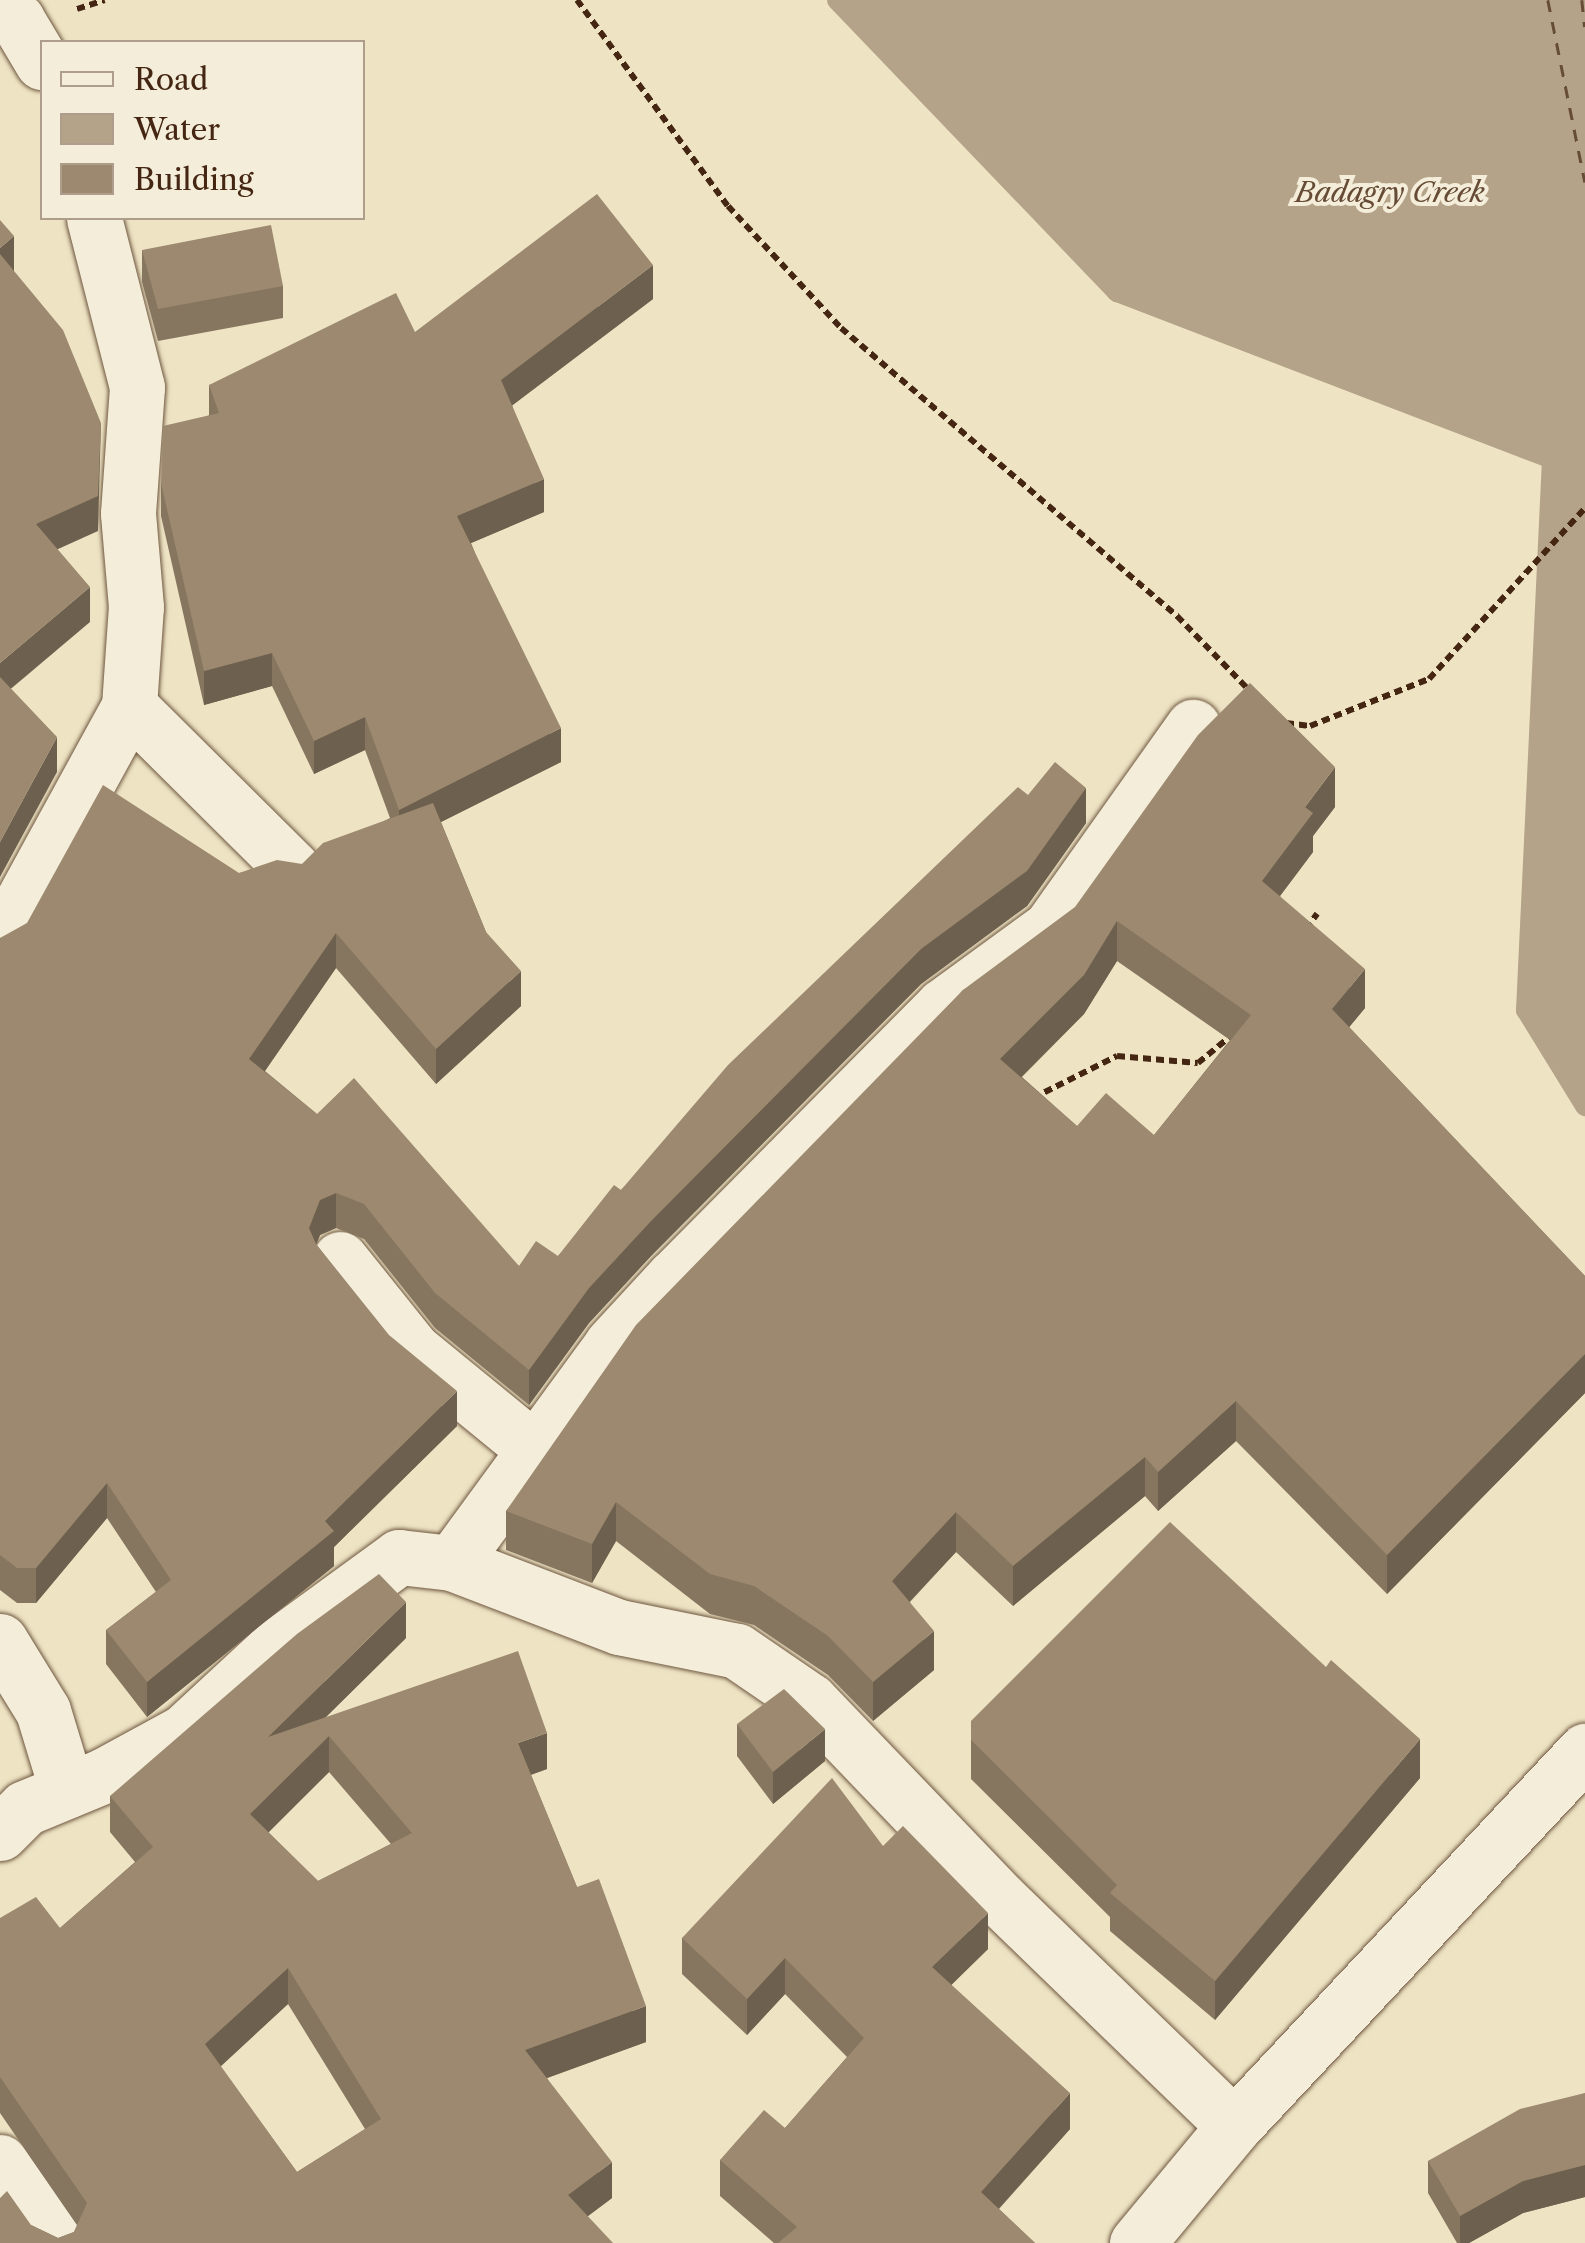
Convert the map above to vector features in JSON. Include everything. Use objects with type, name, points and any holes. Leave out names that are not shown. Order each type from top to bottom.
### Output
[{"type":"street","points":[[0,8],[17,20],[40,59]]},
{"type":"street","points":[[0,942],[129,706],[136,607],[128,513],[137,387],[95,220]]},
{"type":"street","points":[[129,706],[293,869]]},
{"type":"street","points":[[452,1562],[612,1344],[843,1101],[943,1006],[1050,928],[1192,728]]},
{"type":"street","points":[[340,1259],[413,1350],[534,1450]]},
{"type":"street","points":[[0,1833],[25,1808],[184,1732],[277,1646],[399,1558],[452,1562],[620,1627],[738,1650],[810,1702],[1062,1962],[1234,2126]]},
{"type":"street","points":[[0,1640],[43,1711],[67,1790]]},
{"type":"street","points":[[1137,2243],[1234,2126],[1585,1750]]},
{"type":"street","points":[[0,2162],[56,2243]]},
{"type":"path","points":[[577,0],[728,206],[841,328],[1177,616],[1257,698]]},
{"type":"path","points":[[1270,710],[1283,722],[1310,726],[1429,679],[1585,508]]},
{"type":"path","points":[[1296,944],[1317,914]]},
{"type":"path","points":[[1014,1107],[1117,1056],[1198,1064],[1223,1048],[1244,1018]]},
{"type":"water","name":"Badagry Creek","points":[[837,0],[1585,0],[1585,1106],[1526,1010],[1552,459],[1117,292]]},
{"type":"building","points":[[597,194],[653,265],[501,380],[544,479],[457,516],[561,728],[399,810],[365,717],[314,741],[272,653],[204,671],[161,483],[163,426],[219,413],[209,385],[396,293],[415,332]]},
{"type":"building","points":[[0,220],[14,236],[0,248]]},
{"type":"building","points":[[271,225],[283,286],[158,309],[142,250]]},
{"type":"building","points":[[0,254],[63,330],[101,423],[98,496],[36,524],[90,587],[0,663]]},
{"type":"building","points":[[0,677],[57,737],[0,842]]},
{"type":"building","points":[[1250,683],[1335,767],[1305,807],[1313,813],[1262,881],[1365,969],[1332,1009],[1585,1276],[1585,1354],[1387,1555],[1236,1401],[1158,1472],[1145,1457],[1013,1566],[956,1512],[892,1581],[934,1631],[873,1682],[828,1636],[754,1586],[710,1574],[616,1502],[592,1544],[506,1511],[636,1325],[963,990],[1075,907],[1198,735]],"holes":[[[1117,921],[1251,1015],[1154,1135],[1106,1093],[1077,1126],[1000,1059],[1084,975]]]},
{"type":"building","points":[[1055,762],[1086,788],[1027,871],[921,949],[651,1221],[589,1288],[529,1370],[435,1293],[364,1204],[336,1193],[320,1200],[309,1228],[316,1244],[389,1335],[457,1391],[325,1521],[334,1531],[147,1682],[106,1630],[171,1580],[107,1483],[36,1568],[17,1568],[0,1555],[0,938],[27,923],[103,785],[239,873],[277,860],[302,864],[323,843],[433,803],[486,932],[521,971],[436,1049],[336,933],[249,1059],[317,1114],[354,1078],[519,1266],[536,1241],[558,1256],[614,1185],[621,1190],[728,1065],[1018,787],[1028,795]]},
{"type":"building","points":[[1170,1522],[1326,1667],[1331,1660],[1420,1739],[1215,1981],[1110,1893],[1117,1885],[971,1740],[971,1721]]},
{"type":"building","points":[[379,1574],[406,1602],[268,1737],[518,1651],[547,1733],[518,1743],[577,1887],[599,1879],[646,2006],[525,2050],[612,2162],[568,2195],[613,2243],[0,2243],[0,2198],[7,2191],[31,2225],[58,2238],[74,2232],[87,2203],[0,2077],[0,1918],[36,1897],[60,1928],[153,1847],[110,1796],[297,1634]],"holes":[[[329,1736],[412,1833],[318,1881],[250,1814]],[[288,1968],[381,2119],[297,2172],[205,2044]]]},
{"type":"building","points":[[784,1689],[825,1729],[773,1772],[737,1724]]},
{"type":"building","points":[[832,1778],[883,1846],[903,1826],[988,1913],[932,1967],[1070,2093],[981,2192],[1035,2243],[778,2243],[797,2227],[720,2160],[764,2110],[785,2128],[864,2038],[785,1958],[747,1999],[682,1938]]},
{"type":"building","points":[[1585,2093],[1585,2165],[1523,2181],[1460,2216],[1428,2161],[1520,2109]]},
{"type":"waterway","points":[[837,0],[1117,292],[1552,459],[1526,1010],[1585,1106]]},
{"type":"ferry route","points":[[1548,0],[1585,182]]},
{"type":"ferry route","points":[[1582,0],[1585,27]]}]
